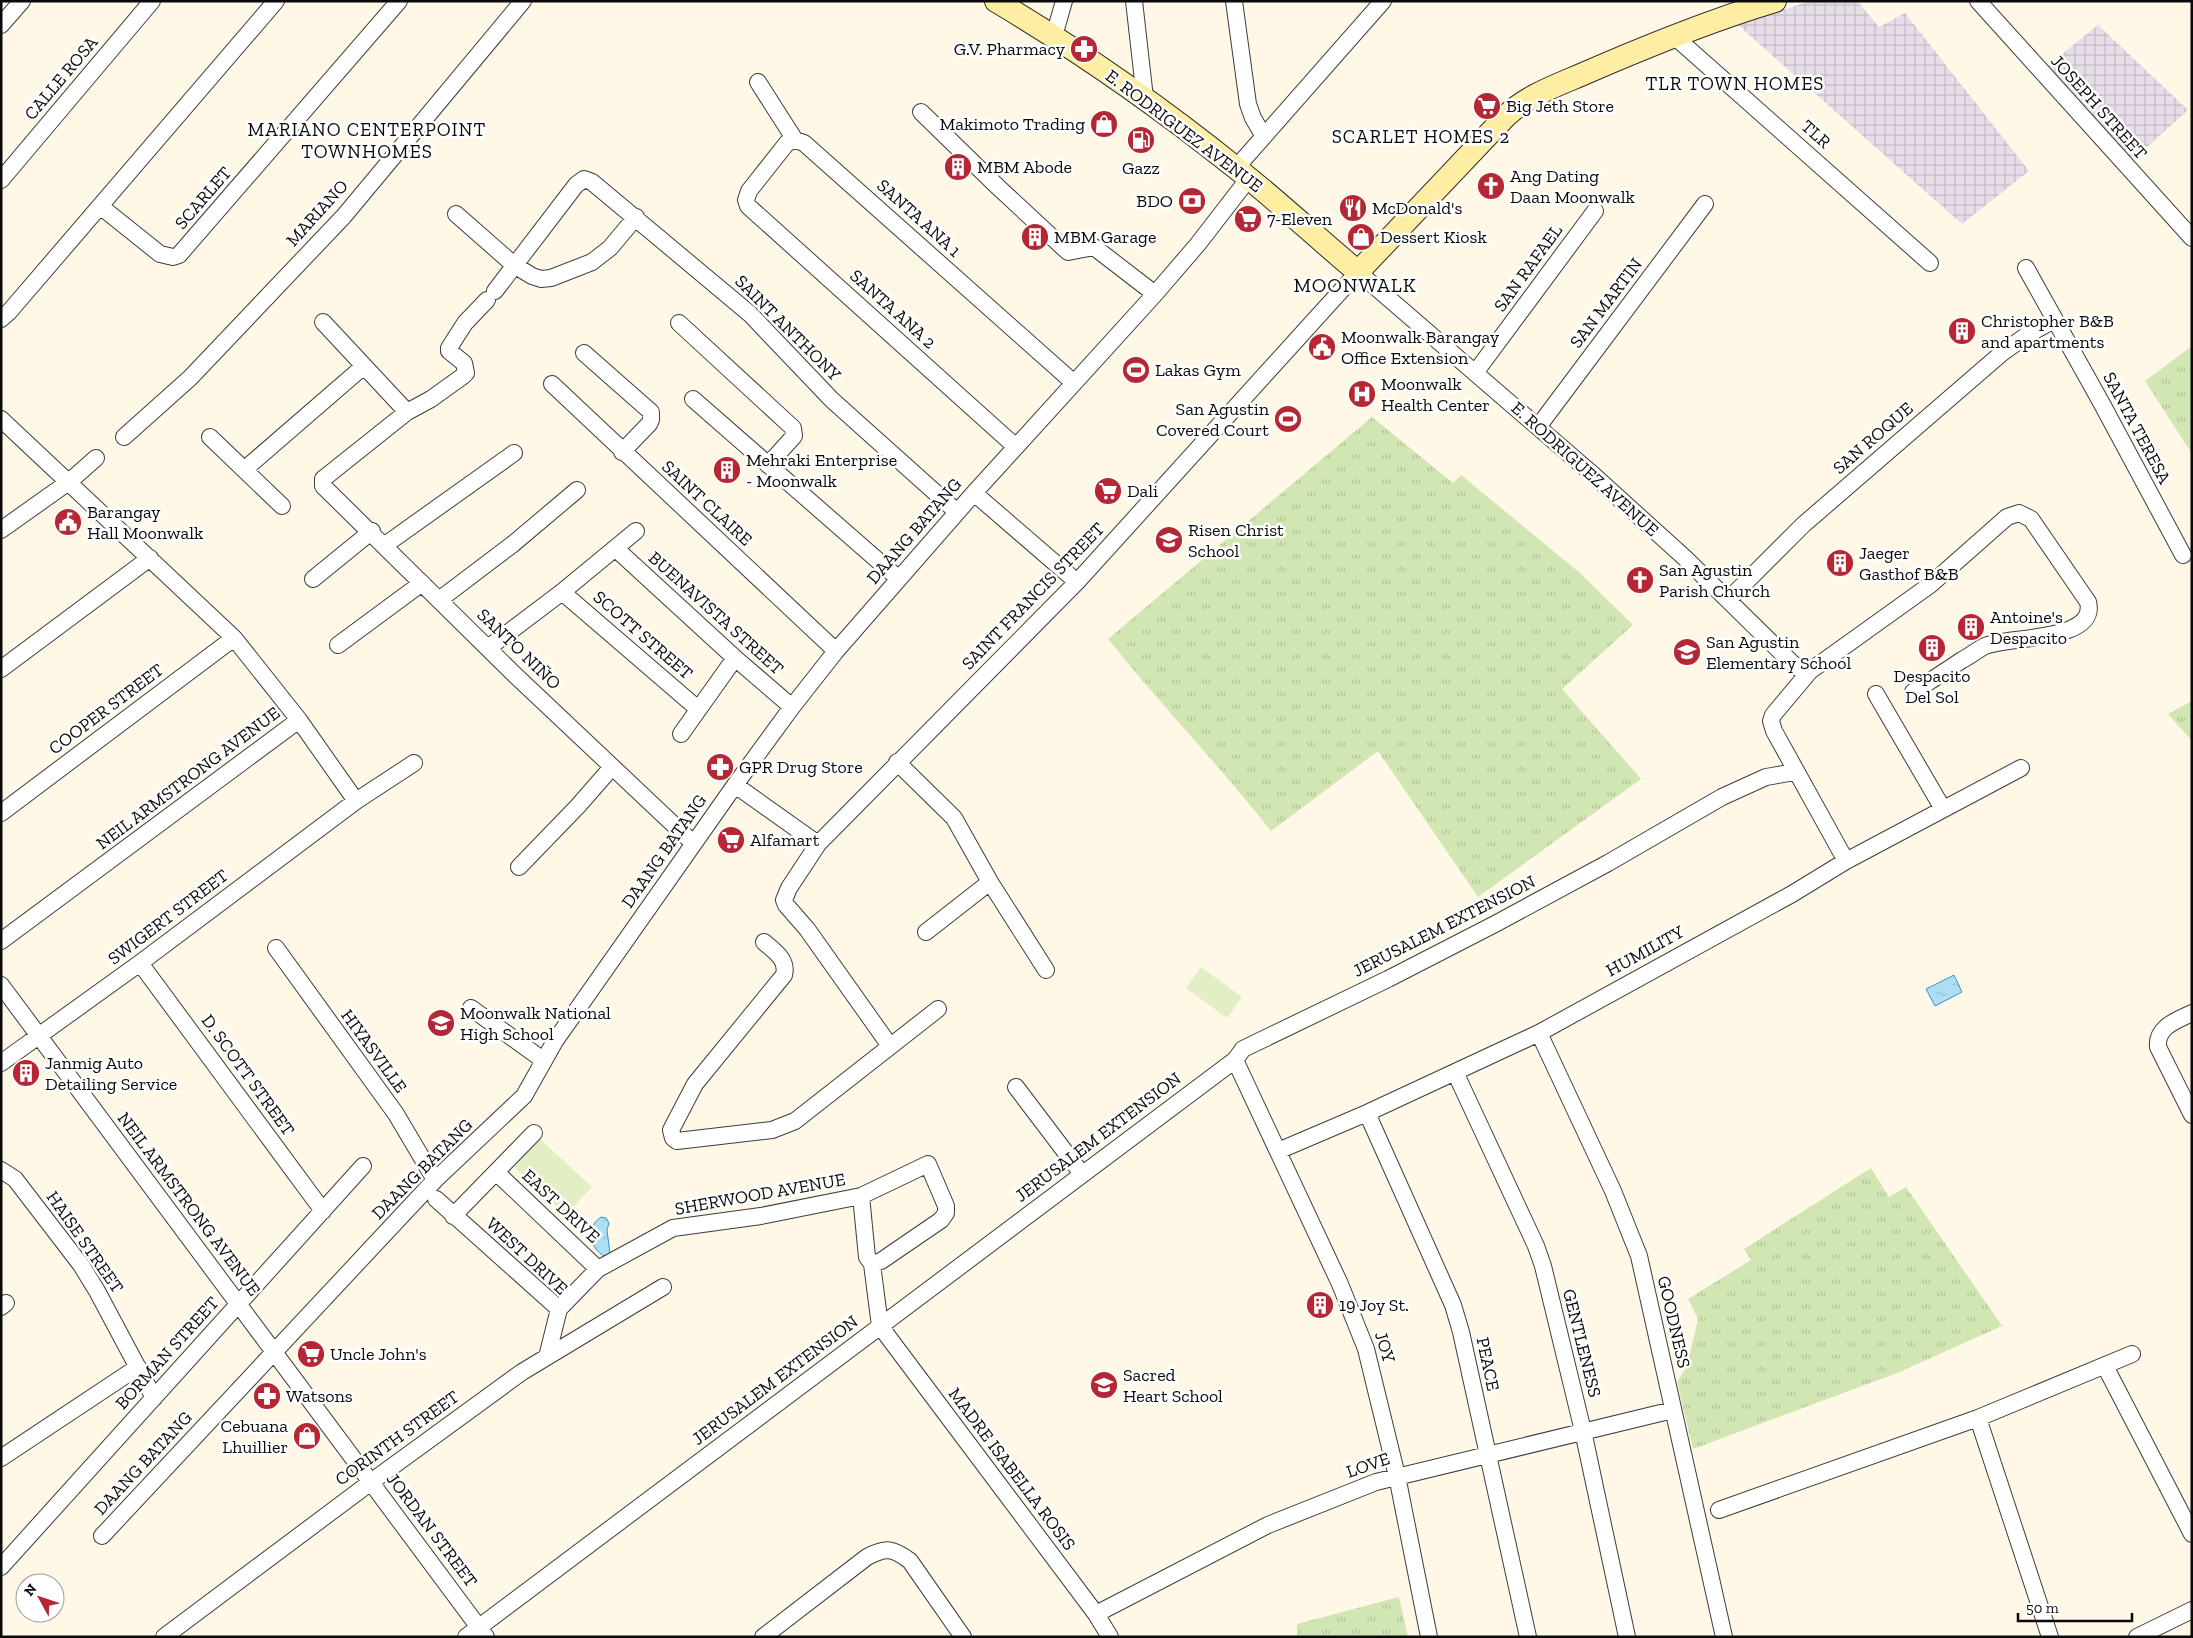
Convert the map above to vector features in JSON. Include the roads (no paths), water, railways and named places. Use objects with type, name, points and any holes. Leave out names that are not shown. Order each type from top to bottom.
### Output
[{"type":"main road","name":"E. RODRIGUEZ AVENUE","points":[[996,1],[1054,36],[1145,98],[1242,173],[1358,272]]},
{"type":"main road","points":[[1358,272],[1513,109],[1546,90],[1674,36],[1775,1]]},
{"type":"street","points":[[1,25],[22,1]]},
{"type":"street","name":"CALLE ROSA","points":[[1,180],[152,1]]},
{"type":"street","points":[[1,319],[276,1]]},
{"type":"street","name":"SCARLET","points":[[100,206],[160,254],[173,257],[179,255],[399,1]]},
{"type":"street","name":"MARIANO","points":[[124,437],[190,378],[344,216],[524,1]]},
{"type":"street","points":[[1054,36],[1064,1]]},
{"type":"street","points":[[1134,1],[1145,98]]},
{"type":"street","points":[[1234,1],[1248,104],[1253,118],[1263,135]]},
{"type":"street","name":"DAANG BATANG","points":[[102,1536],[435,1180],[524,1096],[543,1060],[693,843],[792,707],[836,651],[957,512],[1198,244],[1263,135],[1383,1]]},
{"type":"street","name":"JOSEPH STREET","points":[[1978,1],[2192,238]]},
{"type":"street","name":"TLR","points":[[1674,36],[1930,263]]},
{"type":"street","points":[[758,82],[796,140]]},
{"type":"street","points":[[921,112],[1068,252],[1094,247],[1155,294]]},
{"type":"street","name":"SANTA ANA 2","points":[[796,140],[787,143],[749,191],[746,200],[752,210],[1016,447]]},
{"type":"street","name":"SANTA ANA 1","points":[[796,140],[804,142],[1074,383]]},
{"type":"street","name":"SAINT ANTHONY","points":[[514,265],[576,185],[584,179],[592,182],[750,314],[832,400],[957,512]]},
{"type":"street","name":"SAN MARTIN","points":[[1538,427],[1706,204]]},
{"type":"street","name":"SAN RAFAEL","points":[[1475,373],[1594,210]]},
{"type":"street","points":[[456,214],[514,265],[541,279],[560,275],[592,262],[601,256],[636,217]]},
{"type":"street","points":[[323,322],[407,412],[431,399],[466,372],[464,363],[449,351],[449,348],[465,323],[491,295],[514,265]]},
{"type":"street","name":"SANTA TERESA","points":[[2026,268],[2183,555]]},
{"type":"street","name":"E. RODRIGUEZ AVENUE","points":[[1358,272],[1538,427],[1728,600],[1791,662],[1798,668],[1810,671]]},
{"type":"street","name":"SAINT FRANCIS STREET","points":[[890,1046],[807,929],[790,910],[784,900],[789,888],[818,844],[1077,582],[1358,272]]},
{"type":"street","name":"SAN ROQUE","points":[[1728,600],[1803,525],[2002,353],[2027,335],[2054,320]]},
{"type":"street","points":[[679,323],[794,428],[794,436],[768,465]]},
{"type":"street","points":[[584,353],[651,412],[651,420],[622,452]]},
{"type":"street","points":[[245,469],[364,366]]},
{"type":"street","name":"SAINT CLAIRE","points":[[552,384],[622,452],[836,651]]},
{"type":"street","points":[[693,399],[900,579]]},
{"type":"street","name":"SANTO NIÑO","points":[[407,412],[323,479],[324,486],[488,648],[693,843]]},
{"type":"street","name":"NEIL ARMSTRONG AVENUE","points":[[1,419],[70,481],[234,638],[299,720],[1,941]]},
{"type":"street","points":[[210,437],[282,506]]},
{"type":"street","points":[[385,545],[514,453]]},
{"type":"street","points":[[1,530],[70,481],[96,458]]},
{"type":"street","points":[[439,600],[513,544],[577,490]]},
{"type":"street","points":[[974,493],[1077,582]]},
{"type":"street","points":[[1846,861],[1774,731],[1773,716],[1810,671],[1930,585],[2008,517],[2019,512],[2031,519],[2088,602],[2090,610],[2088,615],[2078,625],[2053,635],[1985,646],[1913,692]]},
{"type":"street","points":[[488,648],[562,592],[636,530]]},
{"type":"street","points":[[313,579],[372,532]]},
{"type":"street","name":"BUENAVISTA STREET","points":[[614,548],[792,707]]},
{"type":"street","points":[[1,669],[150,558]]},
{"type":"street","points":[[338,645],[422,583]]},
{"type":"street","name":"SCOTT STREET","points":[[562,592],[698,709]]},
{"type":"street","name":"COOPER STREET","points":[[1,813],[234,638]]},
{"type":"street","points":[[680,734],[735,658]]},
{"type":"street","points":[[1876,694],[1943,808]]},
{"type":"street","points":[[299,720],[356,800]]},
{"type":"street","points":[[897,762],[954,818],[990,882],[1046,970]]},
{"type":"street","name":"SWIGERT STREET","points":[[1,1064],[140,963],[356,800],[414,763]]},
{"type":"street","points":[[519,867],[578,806],[612,767]]},
{"type":"street","name":"HUMILITY","points":[[1278,1151],[1367,1113],[1538,1033],[1792,894],[1846,861],[2021,768]]},
{"type":"street","name":"JERUSALEM EXTENSION","points":[[477,1634],[880,1326],[1235,1060],[1239,1053],[1247,1046],[1388,979],[1495,924],[1722,797],[1766,777],[1795,772]]},
{"type":"street","points":[[735,785],[818,844]]},
{"type":"street","points":[[926,932],[990,882]]},
{"type":"street","points":[[764,942],[782,959],[786,969],[784,975],[690,1092],[672,1126],[673,1138],[683,1142],[784,1127],[795,1121],[938,1009]]},
{"type":"street","name":"HIYASVILLE","points":[[276,948],[396,1114],[435,1180]]},
{"type":"street","name":"D. SCOTT STREET","points":[[140,963],[323,1211]]},
{"type":"street","name":"NEIL ARMSTRONG AVENUE","points":[[1,985],[274,1351]]},
{"type":"street","points":[[471,1008],[543,1060]]},
{"type":"street","points":[[2192,1013],[2168,1025],[2159,1036],[2157,1042],[2192,1115]]},
{"type":"street","name":"GOODNESS","points":[[1538,1033],[1613,1191],[1639,1256],[1724,1637]]},
{"type":"street","name":"JOY","points":[[1235,1060],[1340,1284],[1366,1349],[1397,1476],[1430,1637]]},
{"type":"street","name":"GENTLENESS","points":[[1455,1072],[1540,1259],[1583,1431],[1627,1637]]},
{"type":"street","points":[[1016,1087],[1082,1174]]},
{"type":"street","name":"PEACE","points":[[1367,1113],[1454,1305],[1528,1637]]},
{"type":"street","points":[[453,1216],[534,1133]]},
{"type":"street","points":[[861,1196],[928,1164],[947,1209],[940,1220],[881,1261],[872,1264]]},
{"type":"street","name":"BORMAN STREET","points":[[1,1568],[363,1166]]},
{"type":"street","name":"HAISE STREET","points":[[1,1170],[15,1179],[81,1265],[97,1291],[154,1398]]},
{"type":"street","name":"EAST DRIVE","points":[[497,1173],[598,1269]]},
{"type":"street","name":"SHERWOOD AVENUE","points":[[559,1309],[598,1269],[673,1228],[762,1216],[861,1196],[867,1258],[872,1264],[880,1326]]},
{"type":"street","name":"WEST DRIVE","points":[[436,1199],[559,1309],[547,1357]]},
{"type":"street","name":"CORINTH STREET","points":[[164,1637],[522,1372],[663,1287]]},
{"type":"street","name":"MADRE ISABELLA ROSIS","points":[[880,1326],[1096,1614],[1110,1637]]},
{"type":"street","name":"JORDAN STREET","points":[[274,1351],[371,1482],[477,1634]]},
{"type":"street","points":[[1719,1510],[1978,1418],[2132,1354]]},
{"type":"street","points":[[2106,1366],[2192,1534]]},
{"type":"street","points":[[1,1458],[138,1367]]},
{"type":"street","name":"LOVE","points":[[1096,1614],[1268,1525],[1397,1476],[1673,1410]]},
{"type":"street","points":[[1978,1418],[2050,1637]]},
{"type":"street","points":[[763,1637],[867,1557],[878,1551],[889,1549],[900,1553],[910,1561],[964,1637]]},
{"type":"street","points":[[2137,1637],[2192,1610]]},
{"type":"water","points":[[1954,975],[1962,992],[1935,1006],[1926,989]]},
{"type":"water","points":[[601,1217],[606,1218],[609,1223],[607,1230],[610,1254],[604,1256],[595,1248],[591,1237],[593,1226]]},
{"type":"place","name":"G.V. Pharmacy","points":[[1084,49]]},
{"type":"place","name":"Big Jeth Store","points":[[1487,106]]},
{"type":"place","name":"Makimoto Trading","points":[[1104,124]]},
{"type":"place","name":"Gazz","points":[[1141,140]]},
{"type":"place","name":"MBM Abode","points":[[958,167]]},
{"type":"place","name":"Ang Dating Daan Moonwalk","points":[[1491,186]]},
{"type":"place","name":"BDO","points":[[1192,201]]},
{"type":"place","name":"McDonald's","points":[[1353,208]]},
{"type":"place","name":"7-Eleven","points":[[1248,219]]},
{"type":"place","name":"MBM Garage","points":[[1035,237]]},
{"type":"place","name":"Dessert Kiosk","points":[[1361,237]]},
{"type":"place","name":"Christopher B&B and apartments","points":[[1962,331]]},
{"type":"place","name":"Moonwalk Barangay Office Extension","points":[[1322,347]]},
{"type":"place","name":"Lakas Gym","points":[[1136,370]]},
{"type":"place","name":"Moonwalk Health Center","points":[[1362,394]]},
{"type":"place","name":"San Agustin Covered Court","points":[[1288,419]]},
{"type":"place","name":"Mehraki Enterprise - Moonwalk","points":[[727,470]]},
{"type":"place","name":"Dali","points":[[1108,491]]},
{"type":"place","name":"Barangay Hall Moonwalk","points":[[68,522]]},
{"type":"place","name":"Risen Christ School","points":[[1169,540]]},
{"type":"place","name":"Jaeger Gasthof B&B","points":[[1840,563]]},
{"type":"place","name":"San Agustin Parish Church","points":[[1640,580]]},
{"type":"place","name":"Antoine's Despacito","points":[[1971,627]]},
{"type":"place","name":"Despacito Del Sol","points":[[1932,648]]},
{"type":"place","name":"San Agustin Elementary School","points":[[1687,652]]},
{"type":"place","name":"GPR Drug Store","points":[[720,767]]},
{"type":"place","name":"Alfamart","points":[[731,840]]},
{"type":"place","name":"Moonwalk National High School","points":[[441,1023]]},
{"type":"place","name":"Janmig Auto Detailing Service","points":[[26,1073]]},
{"type":"place","name":"19 Joy St.","points":[[1320,1305]]},
{"type":"place","name":"Uncle John's","points":[[311,1354]]},
{"type":"place","name":"Sacred Heart School","points":[[1104,1385]]},
{"type":"place","name":"Watsons","points":[[267,1396]]},
{"type":"place","name":"Cebuana Lhuillier","points":[[307,1436]]},
{"type":"district","name":"TLR TOWN HOMES","points":[[1735,83]]},
{"type":"district","name":"SCARLET HOMES 2","points":[[1421,136]]},
{"type":"district","name":"MARIANO CENTERPOINT TOWNHOMES","points":[[367,140]]},
{"type":"district","name":"MOONWALK","points":[[1355,285]]}]
